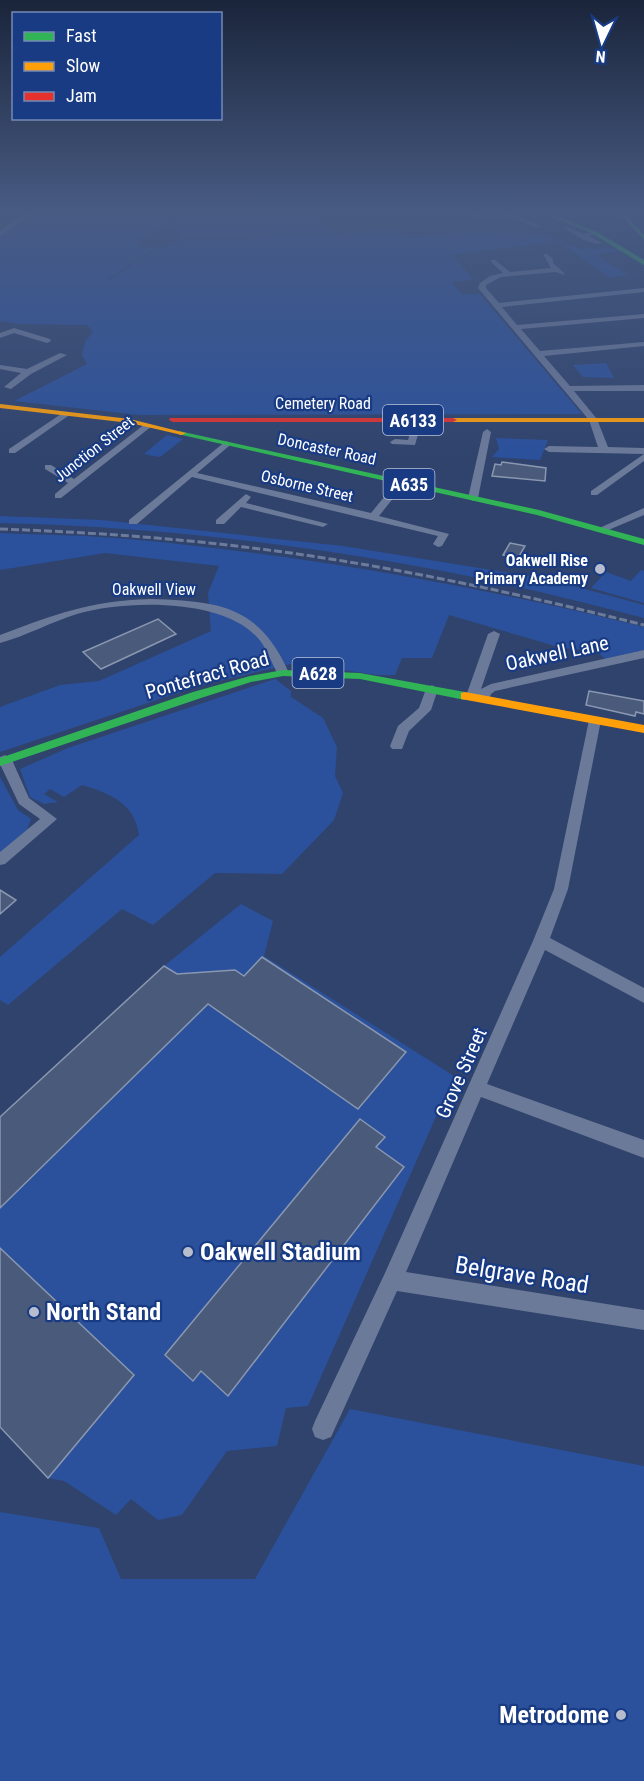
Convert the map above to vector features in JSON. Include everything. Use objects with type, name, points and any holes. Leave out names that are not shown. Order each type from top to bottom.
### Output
[{"type":"main road","points":[[0,406],[148,426]]},
{"type":"main road","name":"Cemetery Road","points":[[148,426],[170,426],[182,420],[644,420]]},
{"type":"main road","name":"A6133","points":[[130,422],[170,426]]},
{"type":"main road","name":"Doncaster Road","points":[[170,426],[226,444],[473,498],[602,529],[644,542]]},
{"type":"main road","name":"Pontefract Road","points":[[3,761],[197,695],[250,679],[283,673],[335,674],[432,689],[644,729]]},
{"type":"street","points":[[484,293],[593,419],[603,450]]},
{"type":"street","points":[[496,306],[615,293]]},
{"type":"street","points":[[514,327],[644,316]]},
{"type":"street","points":[[0,336],[14,330],[47,341]]},
{"type":"street","points":[[537,354],[644,344]]},
{"type":"street","points":[[8,387],[28,372],[63,355]]},
{"type":"street","points":[[0,367],[28,372]]},
{"type":"street","points":[[566,389],[644,388]]},
{"type":"street","points":[[12,451],[67,414]]},
{"type":"street","points":[[394,442],[412,443],[418,420]]},
{"type":"street","name":"Junction Street","points":[[58,496],[148,426]]},
{"type":"street","points":[[473,498],[487,432]]},
{"type":"street","points":[[134,522],[226,444]]},
{"type":"street","points":[[549,449],[644,451]]},
{"type":"street","points":[[594,493],[644,457]]},
{"type":"street","points":[[48,467],[75,483]]},
{"type":"street","name":"Osborne Street","points":[[190,474],[373,517],[401,482]]},
{"type":"street","points":[[220,522],[254,489]]},
{"type":"street","points":[[239,504],[320,528],[337,509]]},
{"type":"street","points":[[602,529],[644,511]]},
{"type":"street","points":[[373,517],[444,534],[438,543]]},
{"type":"street","name":"Oakwell View","points":[[0,639],[82,609],[116,604],[207,606],[231,614],[254,627],[260,633],[283,673]]},
{"type":"street","points":[[478,697],[494,634]]},
{"type":"street","name":"Oakwell Lane","points":[[478,697],[491,688],[644,654]]},
{"type":"street","points":[[397,746],[403,729],[425,710],[432,689]]},
{"type":"street","name":"Grove Street","points":[[323,1429],[477,1088],[561,890],[595,720]]},
{"type":"street","points":[[0,860],[50,819],[24,801],[3,761]]},
{"type":"street","points":[[541,941],[644,996]]},
{"type":"street","points":[[477,1088],[644,1149]]},
{"type":"street","name":"Belgrave Road","points":[[392,1280],[644,1320]]},
{"type":"shaded area","points":[[0,293],[480,294],[582,414],[139,415],[14,401],[87,364],[82,355],[85,342],[93,331],[87,325],[20,324],[0,321]]},
{"type":"shaded area","points":[[606,363],[614,378],[583,377],[573,365]]},
{"type":"shaded area","points":[[167,435],[183,439],[160,457],[144,454]]},
{"type":"shaded area","points":[[496,438],[548,440],[540,460],[492,457],[499,449]]},
{"type":"shaded area","points":[[0,516],[102,520],[343,546],[548,579],[644,605],[644,618],[491,581],[349,555],[200,535],[100,527],[0,523]]},
{"type":"shaded area","points":[[0,533],[112,538],[193,546],[388,573],[516,598],[644,627],[644,650],[605,659],[597,651],[562,648],[449,615],[432,658],[402,658],[395,675],[377,675],[295,663],[199,686],[0,752],[0,707],[60,685],[99,681],[211,631],[208,593],[219,566],[105,553],[0,570]]},
{"type":"shaded area","points":[[641,570],[644,571],[644,603],[591,588],[606,572],[631,581]]},
{"type":"shaded area","points":[[275,679],[291,691],[291,697],[323,718],[337,747],[335,776],[343,793],[334,820],[282,874],[215,873],[153,925],[122,909],[8,1005],[0,1000],[0,957],[139,835],[132,815],[126,807],[111,796],[82,785],[64,797],[50,789],[44,794],[58,802],[44,804],[30,797],[20,769],[68,748]]},
{"type":"shaded area","points":[[0,777],[18,810],[31,819],[27,830],[0,852]]},
{"type":"shaded area","name":"Oakwell Stadium","points":[[241,904],[273,921],[264,956],[454,1076],[308,1406],[286,1408],[277,1446],[227,1451],[182,1515],[158,1520],[131,1499],[116,1515],[64,1481],[48,1478],[0,1427],[0,1117],[164,966]]},
{"type":"shaded area","points":[[350,1409],[644,1466],[644,1781],[0,1781],[0,1512],[99,1528],[121,1579],[255,1579]]},
{"type":"building","points":[[502,462],[546,468],[545,481],[492,476],[495,464],[501,465]]},
{"type":"building","points":[[510,543],[525,546],[518,558],[503,555]]},
{"type":"building","points":[[158,619],[176,634],[101,669],[83,652]]},
{"type":"building","points":[[589,691],[644,701],[644,714],[636,712],[635,716],[586,705]]},
{"type":"building","points":[[0,890],[16,900],[0,914]]},
{"type":"building","points":[[262,957],[406,1052],[358,1109],[208,1004],[0,1208],[0,1117],[164,966],[177,974],[235,970],[244,976]]},
{"type":"building","points":[[360,1119],[385,1137],[376,1147],[404,1167],[228,1396],[201,1371],[193,1381],[165,1355]]},
{"type":"building","name":"North Stand","points":[[0,1248],[134,1375],[48,1478],[0,1427]]},
{"type":"railway","points":[[0,529],[92,533],[214,543],[345,561],[545,601],[644,625]]},
{"type":"traffic: fast","points":[[182,433],[539,513],[644,542]]},
{"type":"traffic: fast","points":[[0,762],[197,695],[250,679],[283,673],[360,676],[465,696]]},
{"type":"traffic: slow","points":[[0,406],[130,421],[182,433]]},
{"type":"traffic: slow","points":[[453,420],[644,420]]},
{"type":"traffic: slow","points":[[465,696],[644,729]]},
{"type":"traffic: jam","points":[[173,420],[453,420]]},
{"type":"place","name":"Oakwell Rise Primary Academy","points":[[600,569]]},
{"type":"place","name":"Oakwell Stadium","points":[[188,1252]]},
{"type":"place","name":"North Stand","points":[[34,1312]]},
{"type":"place","name":"Metrodome","points":[[621,1715]]}]
